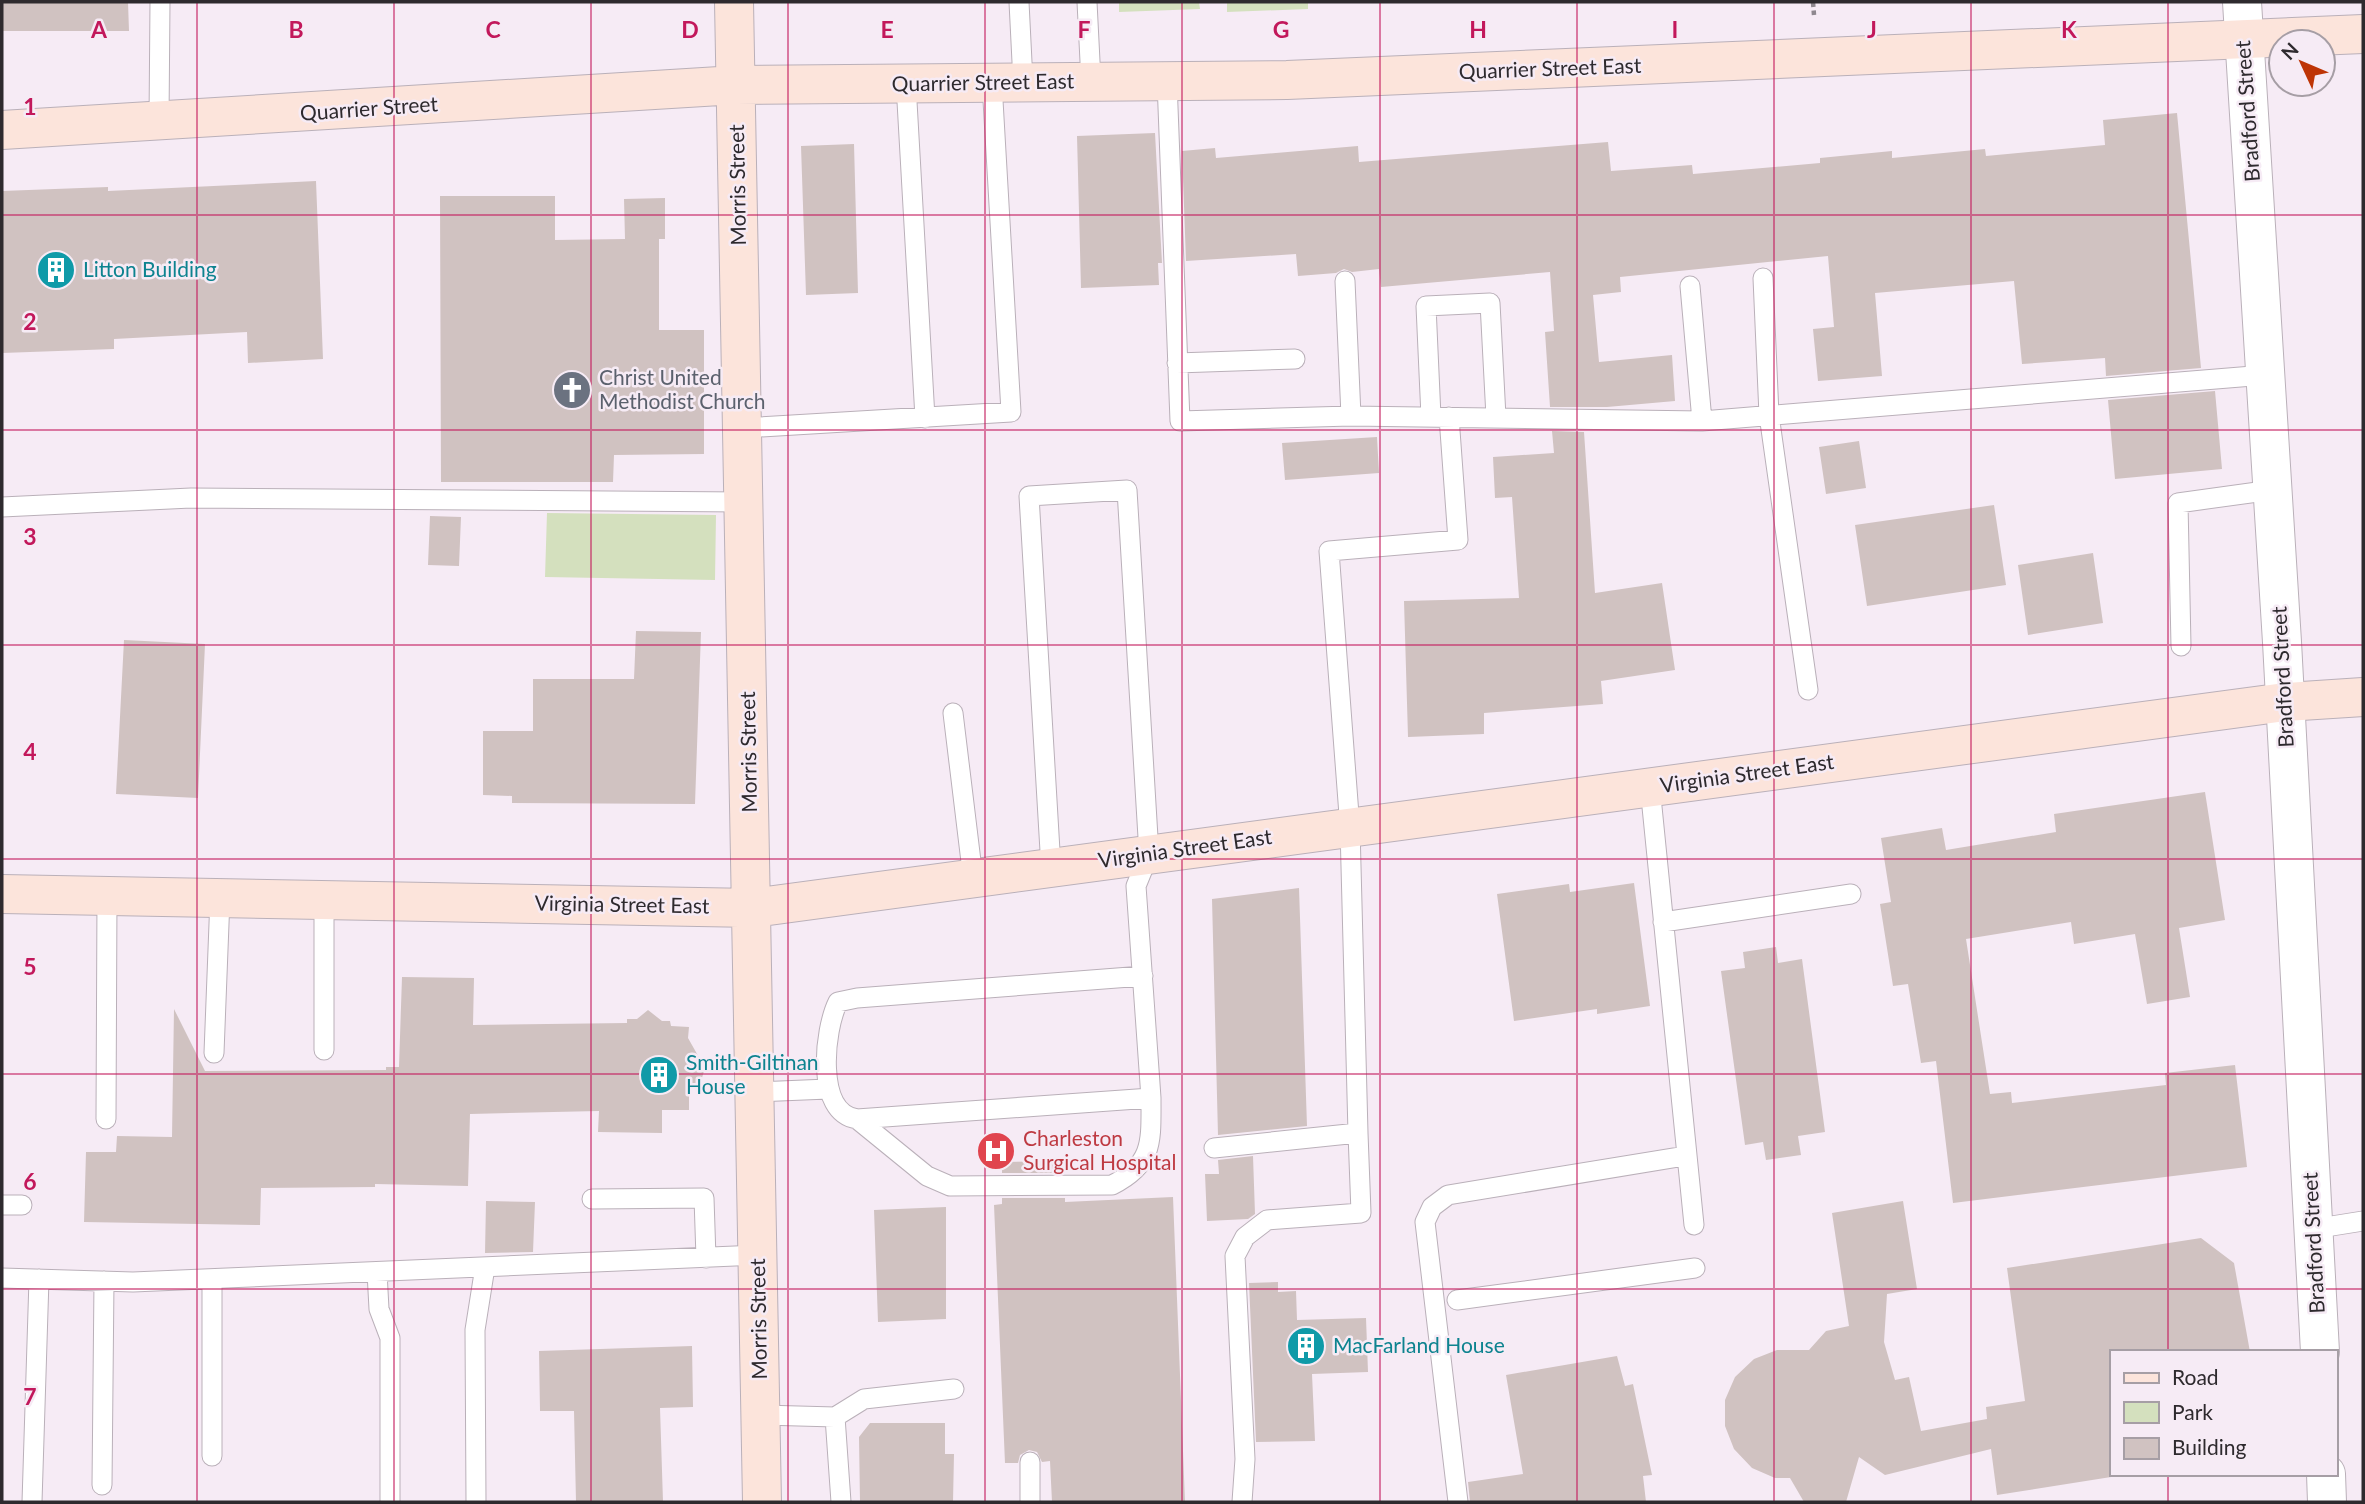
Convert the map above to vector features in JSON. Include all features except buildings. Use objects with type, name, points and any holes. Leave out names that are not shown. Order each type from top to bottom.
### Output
[{"type":"main road","name":"Morris Street","points":[[734,2],[762,1502]]},
{"type":"main road","name":"Quarrier Street East","points":[[736,85],[1287,79],[2363,34]]},
{"type":"main road","name":"Quarrier Street","points":[[2,130],[736,85]]},
{"type":"main road","name":"Virginia Street East","points":[[2,894],[753,908],[2285,702],[2363,697]]},
{"type":"street","name":"Bradford Street","points":[[2242,2],[2285,702],[2320,1350]]},
{"type":"street","points":[[2326,1476],[2327,1502]]},
{"type":"lane","points":[[159,121],[160,2]]},
{"type":"lane","points":[[743,428],[1011,412],[1008,83],[1019,2]]},
{"type":"lane","points":[[1087,2],[1091,81]]},
{"type":"lane","points":[[1167,80],[1180,421],[1351,416],[1702,421],[2264,375]]},
{"type":"lane","points":[[906,84],[925,418]]},
{"type":"lane","points":[[1763,278],[1769,415],[1808,690]]},
{"type":"lane","points":[[1345,281],[1351,416]]},
{"type":"lane","points":[[1690,286],[1702,421]]},
{"type":"lane","points":[[1242,1502],[1245,1459],[1235,1255],[1245,1237],[1267,1220],[1361,1213],[1350,828],[1329,551],[1458,541],[1426,306],[1490,303],[1496,417]]},
{"type":"lane","points":[[1177,363],[1295,359]]},
{"type":"lane","points":[[857,1119],[927,1176],[950,1186],[1112,1185],[1132,1175],[1150,1146],[1152,1098],[1136,886],[1149,854],[1128,490],[1028,496],[1051,868]]},
{"type":"lane","points":[[2181,646],[2178,503],[2272,490]]},
{"type":"lane","points":[[2,507],[191,498],[744,502]]},
{"type":"lane","points":[[953,713],[973,878]]},
{"type":"lane","points":[[1650,787],[1694,1225]]},
{"type":"lane","points":[[1663,922],[1851,894]]},
{"type":"lane","points":[[106,1119],[107,896]]},
{"type":"lane","points":[[214,1053],[220,898]]},
{"type":"lane","points":[[324,900],[324,1050]]},
{"type":"lane","points":[[1143,976],[857,998],[838,1002],[828,1032],[828,1089],[838,1111],[845,1117],[857,1119],[1152,1098]]},
{"type":"lane","points":[[756,1092],[828,1089]]},
{"type":"lane","points":[[1214,1148],[1358,1133]]},
{"type":"lane","points":[[1458,1502],[1425,1222],[1432,1207],[1448,1195],[1685,1156]]},
{"type":"lane","points":[[592,1199],[704,1198],[706,1258]]},
{"type":"lane","points":[[2,1205],[22,1205]]},
{"type":"lane","points":[[2313,1229],[2363,1221]]},
{"type":"lane","points":[[2,1278],[104,1281],[212,1279],[758,1255]]},
{"type":"lane","points":[[476,1502],[475,1330],[485,1267]]},
{"type":"lane","points":[[1457,1300],[1695,1268]]},
{"type":"lane","points":[[377,1272],[379,1309],[390,1338],[390,1502]]},
{"type":"lane","points":[[32,1502],[39,1279]]},
{"type":"lane","points":[[212,1279],[212,1456]]},
{"type":"lane","points":[[102,1485],[104,1281]]},
{"type":"lane","points":[[760,1415],[835,1417],[864,1399],[954,1389]]},
{"type":"lane","points":[[835,1417],[841,1502]]},
{"type":"lane","points":[[1030,1462],[1030,1502]]},
{"type":"path","points":[[1813,2],[1814,15]]},
{"type":"green space","points":[[1119,2],[1199,2],[1200,9],[1119,12]]},
{"type":"green space","points":[[1227,2],[1308,2],[1308,9],[1227,12]]},
{"type":"green space","points":[[547,513],[716,515],[715,580],[545,577]]},
{"type":"place","name":"Litton Building","points":[[56,270]]},
{"type":"place","name":"Christ United Methodist Church","points":[[572,390]]},
{"type":"place","name":"Smith-Giltinan House","points":[[659,1075]]},
{"type":"place","name":"Charleston Surgical Hospital","points":[[996,1151]]},
{"type":"place","name":"MacFarland House","points":[[1306,1346]]}]
